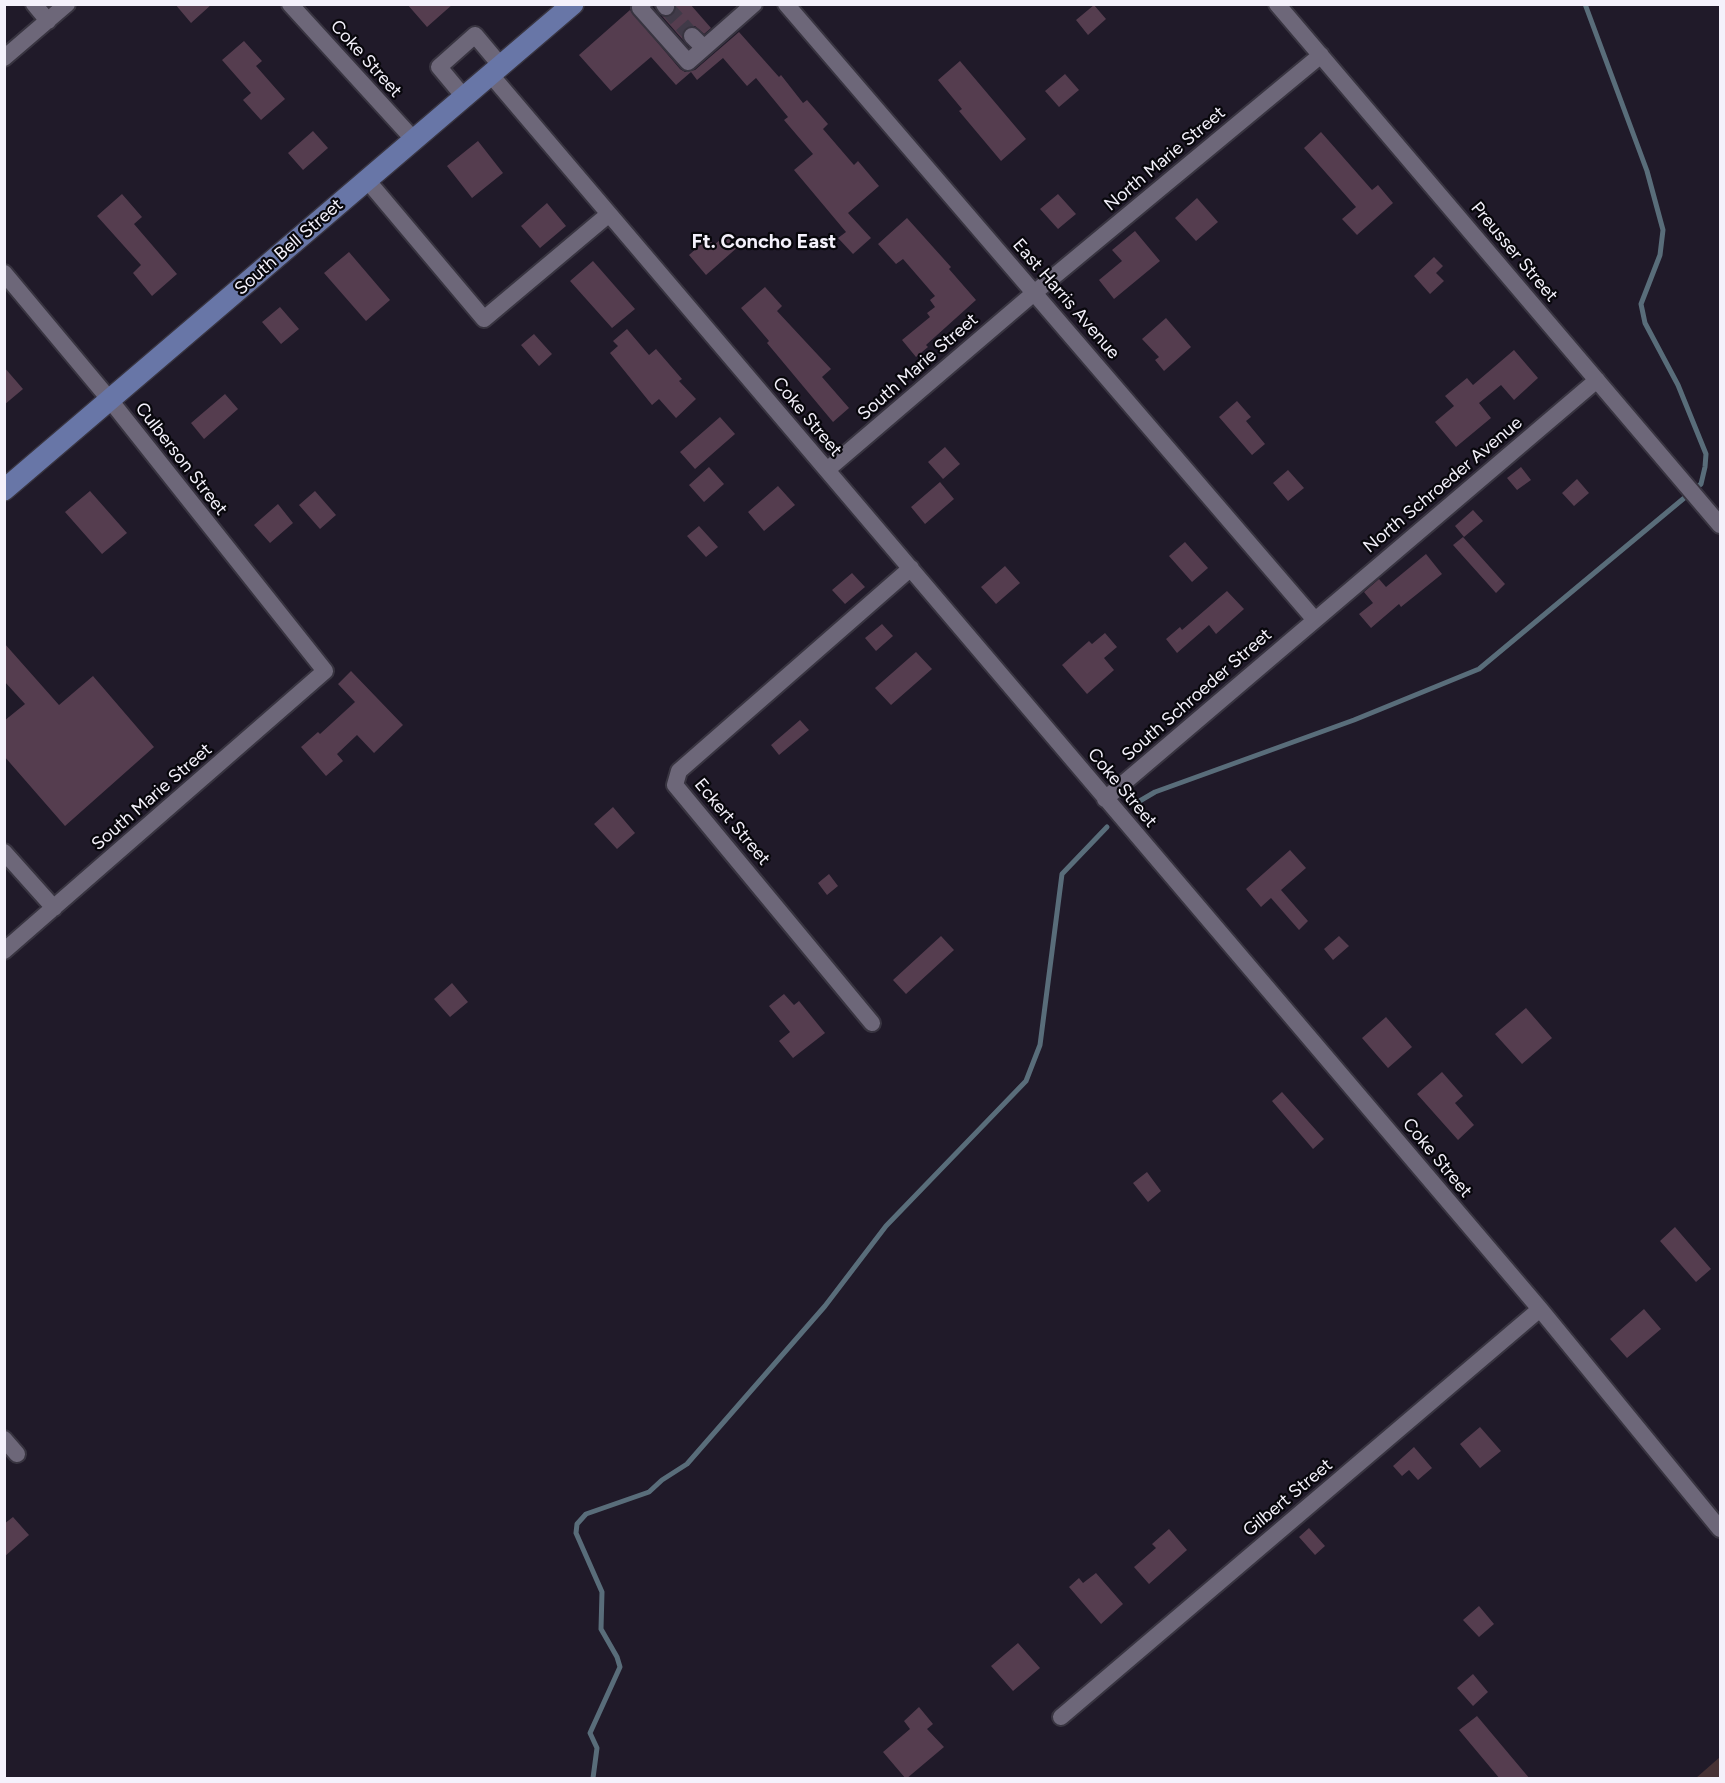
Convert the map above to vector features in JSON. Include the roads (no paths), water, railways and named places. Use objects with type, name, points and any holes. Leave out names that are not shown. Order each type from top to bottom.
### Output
[{"type":"main road","name":"South Bell Street","points":[[4,490],[496,70],[560,8]]},
{"type":"street","points":[[34,4],[48,21]]},
{"type":"street","points":[[4,58],[67,4]]},
{"type":"street","name":"Coke Street","points":[[290,4],[414,140]]},
{"type":"street","points":[[643,4],[639,8],[688,62],[698,42],[754,4]]},
{"type":"street","name":"East Harris Avenue","points":[[786,4],[1315,620]]},
{"type":"street","name":"Preusser Street","points":[[1277,4],[1720,525]]},
{"type":"street","name":"Coke Street","points":[[464,97],[439,67],[475,35],[496,70],[609,214],[1540,1309],[1720,1529]]},
{"type":"street","name":"North Marie Street","points":[[1034,292],[1321,55]]},
{"type":"street","points":[[367,180],[484,319],[609,214]]},
{"type":"street","name":"Culberson Street","points":[[8,282],[110,400],[325,671]]},
{"type":"street","name":"South Marie Street","points":[[827,470],[1034,292]]},
{"type":"street","name":"North Schroeder Avenue","points":[[1315,620],[1597,380]]},
{"type":"street","name":"Eckert Street","points":[[872,1023],[675,785],[679,771],[911,568]]},
{"type":"street","name":"South Schroeder Street","points":[[1105,799],[1315,620]]},
{"type":"street","name":"South Marie Street","points":[[4,951],[325,671]]},
{"type":"street","points":[[4,852],[54,908]]},
{"type":"street","name":"Gilbert Street","points":[[1061,1717],[1540,1309]]},
{"type":"street","points":[[4,1439],[17,1454]]},
{"type":"waterway","points":[[1138,802],[1155,792],[1354,720],[1479,669],[1701,484],[1706,454],[1678,385],[1645,323],[1641,304],[1660,255],[1663,230],[1647,171],[1585,4]]},
{"type":"waterway","points":[[593,1778],[597,1748],[590,1733],[620,1667],[601,1629],[602,1592],[576,1533],[577,1524],[586,1514],[649,1492],[662,1480],[687,1464],[825,1306],[886,1226],[1026,1081],[1040,1045],[1062,874],[1107,827]]},
{"type":"tunnel","points":[[666,7],[692,36]]},
{"type":"district","name":"Ft. Concho East","points":[[764,242]]}]
